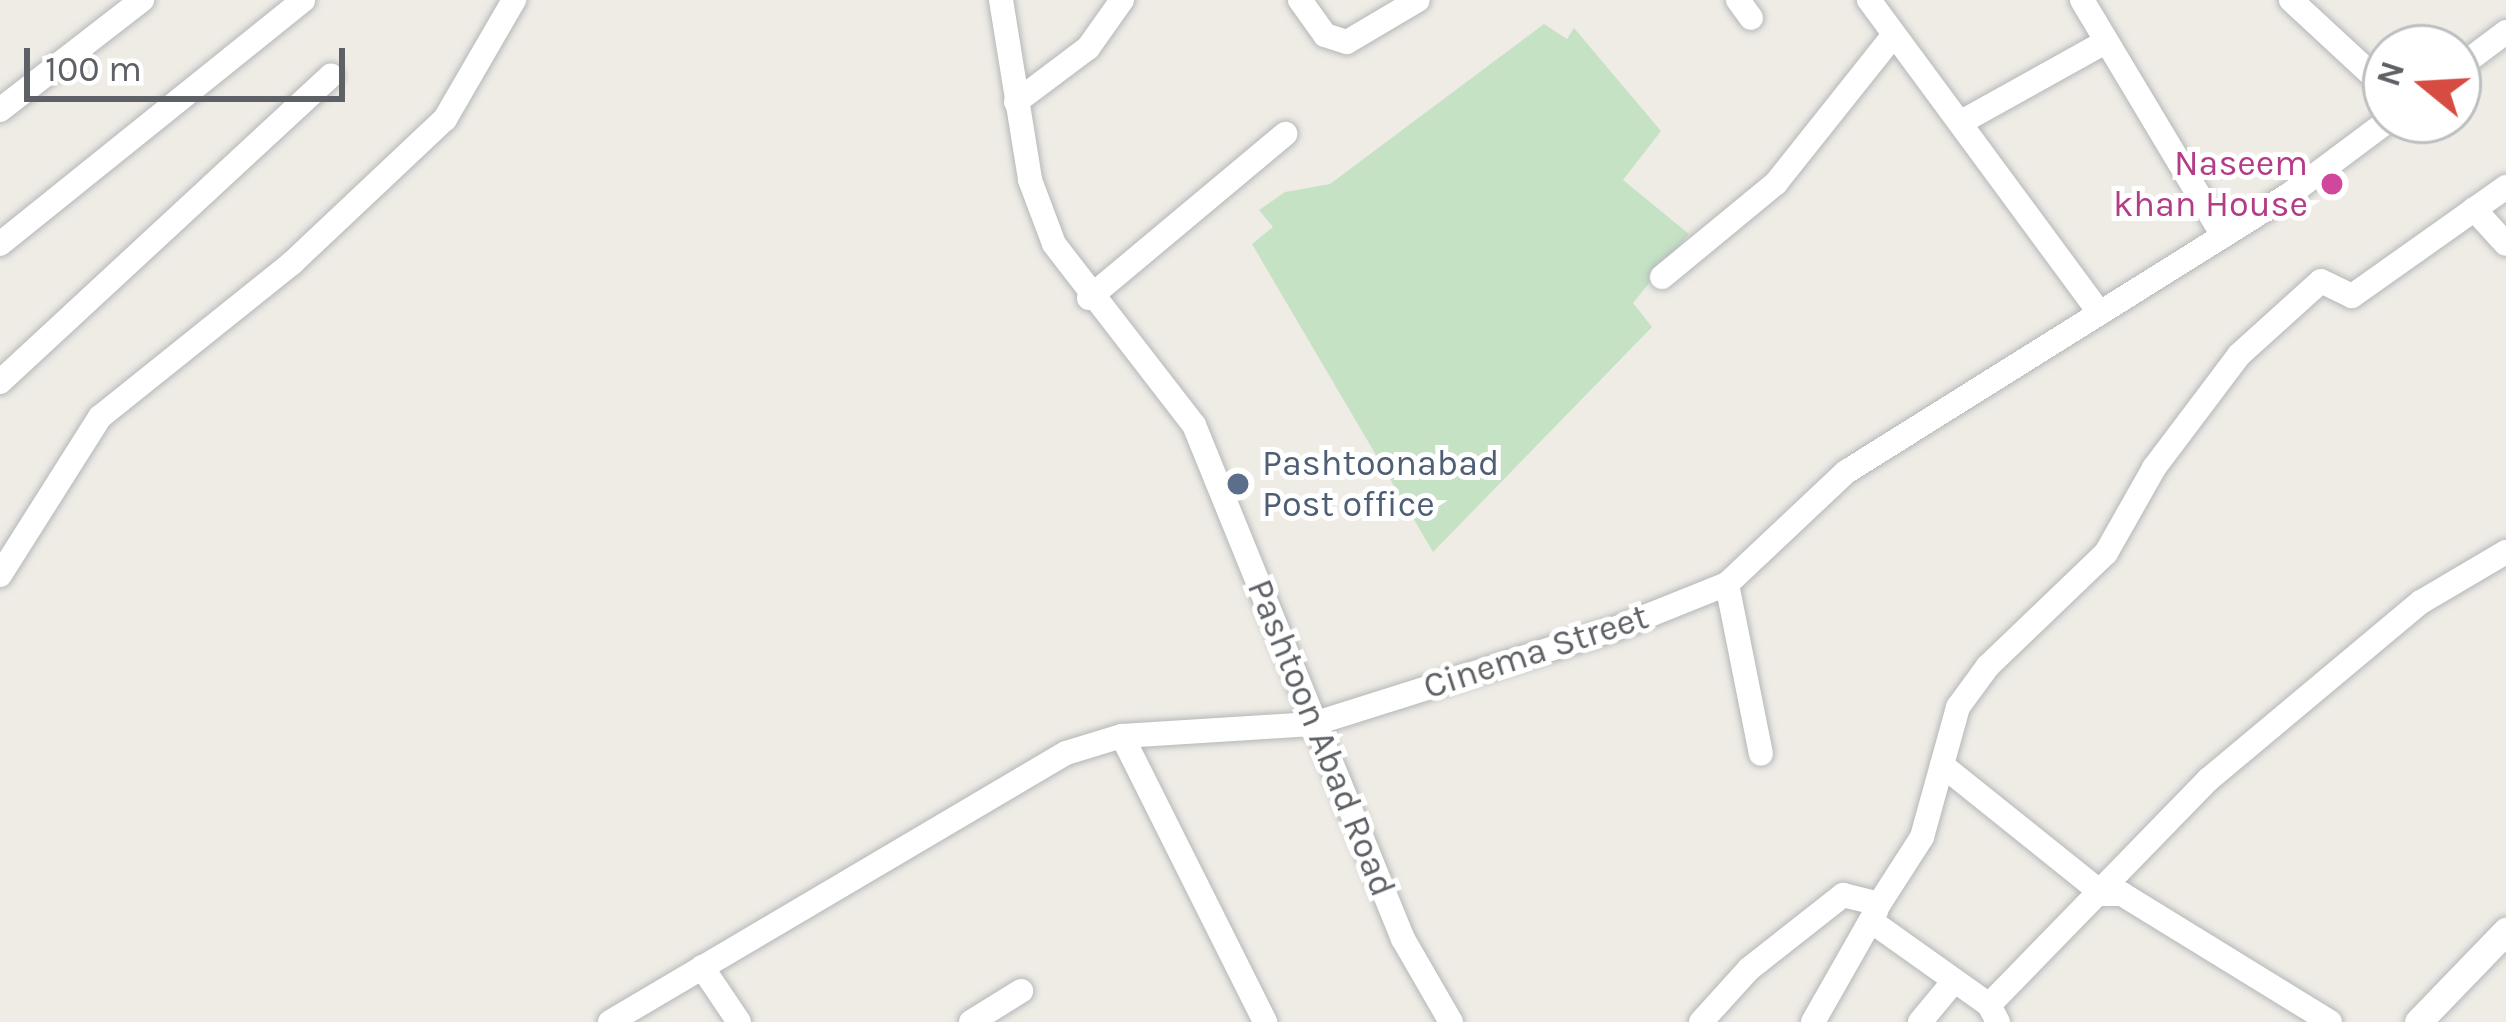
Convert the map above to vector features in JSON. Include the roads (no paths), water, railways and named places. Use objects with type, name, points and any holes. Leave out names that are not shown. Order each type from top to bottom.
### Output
[{"type":"street","points":[[0,110],[142,0]]},
{"type":"street","points":[[0,244],[303,0]]},
{"type":"street","points":[[0,575],[100,417],[292,263],[445,119],[514,0]]},
{"type":"street","name":"Pashtoon Abad Road","points":[[1001,0],[1030,180],[1054,244],[1089,298],[1194,424],[1403,939],[1451,1022]]},
{"type":"street","points":[[1016,102],[1088,48],[1122,0]]},
{"type":"street","points":[[1300,0],[1325,35],[1347,42],[1418,0]]},
{"type":"street","points":[[1870,0],[1893,36],[1965,120],[2100,313]]},
{"type":"street","points":[[2082,0],[2223,236]]},
{"type":"street","points":[[2290,0],[2362,66]]},
{"type":"street","points":[[1662,277],[1776,183],[1893,36]]},
{"type":"street","points":[[1965,120],[2105,42]]},
{"type":"street","points":[[0,382],[331,75]]},
{"type":"street","points":[[1089,298],[1285,134]]},
{"type":"street","name":"Cinema Street","points":[[610,1022],[1066,753],[1122,736],[1313,724],[1616,629],[1727,584],[1846,472],[2223,236],[2362,139]]},
{"type":"street","points":[[1813,1022],[1922,837],[1958,707],[1988,665],[2107,553],[2154,468],[2239,355],[2320,281],[2352,296],[2506,187]]},
{"type":"street","points":[[2474,209],[2506,244]]},
{"type":"street","points":[[1701,1022],[1749,969],[1843,895],[1875,913],[1994,1014],[2209,779],[2421,602],[2506,552]]},
{"type":"street","points":[[1727,584],[1761,754]]},
{"type":"street","points":[[1122,736],[1265,1022]]},
{"type":"street","points":[[1942,765],[2103,893],[2122,894],[2330,1022]]},
{"type":"street","points":[[2418,1022],[2506,931]]},
{"type":"street","points":[[702,968],[739,1022]]},
{"type":"street","points":[[1920,1022],[1954,981]]},
{"type":"street","points":[[971,1022],[1021,991]]},
{"type":"place","name":"Naseem khan House","points":[[2332,184]]},
{"type":"place","name":"Pashtoonabad Post office","points":[[1238,484]]}]
